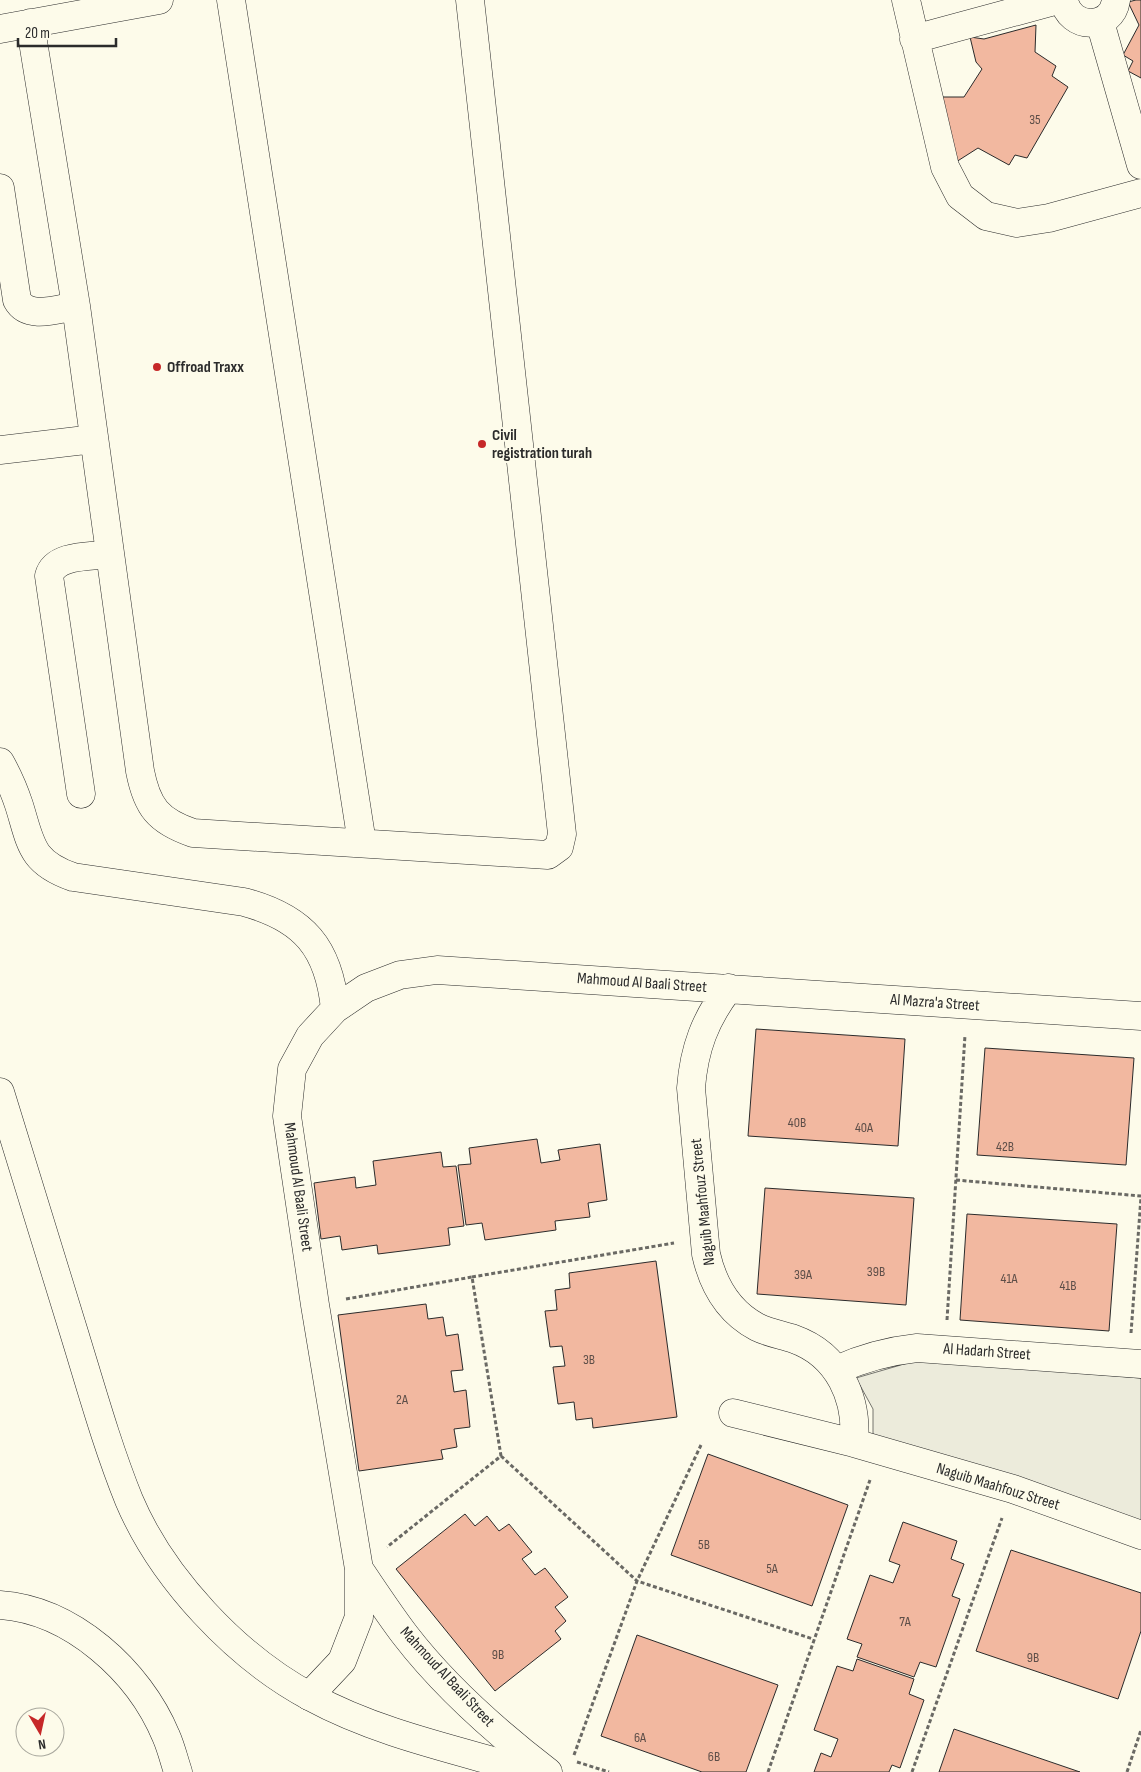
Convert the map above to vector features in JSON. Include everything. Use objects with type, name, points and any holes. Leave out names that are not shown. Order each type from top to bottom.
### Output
[{"type":"main road","points":[[0,29],[159,0]]},
{"type":"main road","points":[[230,0],[362,843]]},
{"type":"main road","points":[[30,23],[76,306],[144,793],[155,812],[172,826],[193,833],[548,855],[559,847],[562,834],[470,0]]},
{"type":"main road","points":[[906,0],[945,167],[960,196],[986,216],[1017,224],[1049,218],[1141,193]]},
{"type":"main road","points":[[914,38],[1058,0]]},
{"type":"main road","points":[[1064,0],[1069,14],[1076,19],[1092,24],[1100,22],[1113,11],[1116,0]]},
{"type":"main road","points":[[1100,22],[1141,165]]},
{"type":"main road","points":[[0,188],[16,294],[20,305],[35,312],[76,306]]},
{"type":"main road","points":[[0,450],[94,439]]},
{"type":"main road","points":[[81,794],[49,576],[53,566],[58,562],[110,554]]},
{"type":"main road","points":[[0,762],[14,790],[28,839],[36,853],[47,865],[73,878],[244,902],[269,909],[292,921],[310,938],[320,952],[332,983],[335,1009]]},
{"type":"main road","name":"Mahmoud Al Baali Street","points":[[309,1696],[342,1661],[359,1617],[359,1569],[315,1305],[287,1116],[292,1069],[310,1036],[335,1009],[366,988],[400,974],[437,970],[729,988]]},
{"type":"main road","name":"Al Mazra'a Street","points":[[729,988],[1141,1016]]},
{"type":"main road","name":"Naguib Maahfouz Street","points":[[729,988],[707,1021],[693,1063],[691,1088],[705,1238],[710,1271],[716,1286],[725,1300],[740,1315],[758,1327],[794,1339],[810,1347],[836,1370],[846,1385],[853,1404],[856,1423],[854,1443]]},
{"type":"main road","points":[[0,1092],[107,1438],[130,1502],[163,1560],[204,1613],[254,1659],[309,1696],[365,1723],[532,1772]]},
{"type":"main road","name":"Al Hadarh Street","points":[[836,1370],[862,1359],[890,1351],[917,1348],[945,1348],[1135,1364]]},
{"type":"main road","name":"Naguib Maahfouz Street","points":[[734,1412],[854,1443],[1013,1489],[1141,1535]]},
{"type":"main road","name":"Mahmoud Al Baali Street","points":[[359,1569],[405,1636],[453,1688],[503,1737],[560,1766]]},
{"type":"main road","points":[[0,1605],[16,1606],[64,1624],[108,1654],[140,1690],[166,1735],[178,1772]]},
{"type":"path","points":[[945,1348],[967,1005]]},
{"type":"path","points":[[956,1180],[1141,1196],[1135,1364]]},
{"type":"path","points":[[315,1305],[705,1238]]},
{"type":"path","points":[[472,1277],[501,1456],[637,1582],[813,1639]]},
{"type":"path","points":[[560,1766],[637,1582],[701,1445]]},
{"type":"path","points":[[768,1772],[813,1639],[881,1452]]},
{"type":"path","points":[[359,1569],[501,1456]]},
{"type":"path","points":[[912,1772],[1013,1489]]},
{"type":"path","points":[[1126,1772],[1141,1730]]},
{"type":"shaded area","points":[[918,1360],[1141,1378],[1141,1521],[873,1436],[873,1409],[856,1378]]},
{"type":"building","points":[[1141,0],[1141,78],[1128,71],[1133,61],[1123,55],[1139,25],[1128,2]]},
{"type":"building","points":[[1036,25],[1035,52],[1056,66],[1052,76],[1068,87],[1027,158],[1015,155],[1009,165],[978,148],[956,162],[934,97],[964,97],[982,69],[976,62],[970,37],[984,39]]},
{"type":"building","points":[[756,1029],[905,1039],[898,1146],[748,1136]]},
{"type":"building","points":[[985,1048],[1134,1058],[1126,1165],[977,1155]]},
{"type":"building","points":[[537,1139],[541,1163],[560,1160],[558,1150],[600,1144],[607,1200],[588,1203],[590,1217],[555,1221],[556,1230],[485,1240],[482,1223],[466,1225],[458,1165],[471,1164],[469,1148]]},
{"type":"building","points":[[441,1152],[443,1167],[456,1166],[464,1226],[448,1228],[450,1245],[378,1254],[377,1245],[342,1250],[340,1236],[321,1239],[314,1183],[355,1177],[356,1188],[376,1185],[373,1161]]},
{"type":"building","points":[[765,1188],[914,1198],[906,1305],[757,1294]]},
{"type":"building","points":[[967,1214],[1117,1224],[1109,1331],[960,1320]]},
{"type":"building","points":[[656,1261],[677,1417],[593,1428],[592,1418],[576,1420],[574,1402],[558,1404],[553,1367],[565,1366],[562,1346],[550,1347],[545,1311],[557,1310],[555,1290],[570,1288],[569,1273]]},
{"type":"building","points":[[426,1304],[428,1319],[443,1317],[446,1336],[458,1334],[463,1370],[451,1371],[454,1392],[466,1390],[470,1427],[454,1429],[457,1447],[441,1450],[443,1459],[359,1471],[338,1315]]},
{"type":"building","points":[[708,1454],[848,1505],[812,1606],[671,1555]]},
{"type":"building","points":[[465,1514],[475,1526],[487,1516],[499,1531],[509,1524],[532,1552],[522,1559],[535,1575],[545,1568],[568,1597],[555,1607],[566,1621],[555,1631],[561,1639],[495,1691],[396,1569]]},
{"type":"building","points":[[903,1522],[957,1541],[951,1559],[964,1564],[952,1596],[960,1599],[936,1667],[920,1662],[914,1677],[857,1657],[862,1644],[847,1639],[870,1575],[893,1583],[900,1565],[889,1561]]},
{"type":"building","points":[[1011,1550],[1141,1593],[1141,1631],[1118,1699],[976,1651]]},
{"type":"building","points":[[637,1635],[778,1685],[746,1772],[702,1772],[601,1736]]},
{"type":"building","points":[[857,1659],[914,1679],[909,1694],[924,1700],[900,1768],[892,1765],[889,1772],[814,1772],[821,1753],[831,1757],[838,1739],[814,1730],[837,1666],[853,1671]]},
{"type":"building","points":[[954,1729],[1080,1772],[939,1772]]},
{"type":"place","name":"Offroad Traxx","points":[[157,367]]},
{"type":"place","name":"Civil registration turah","points":[[482,444]]}]
